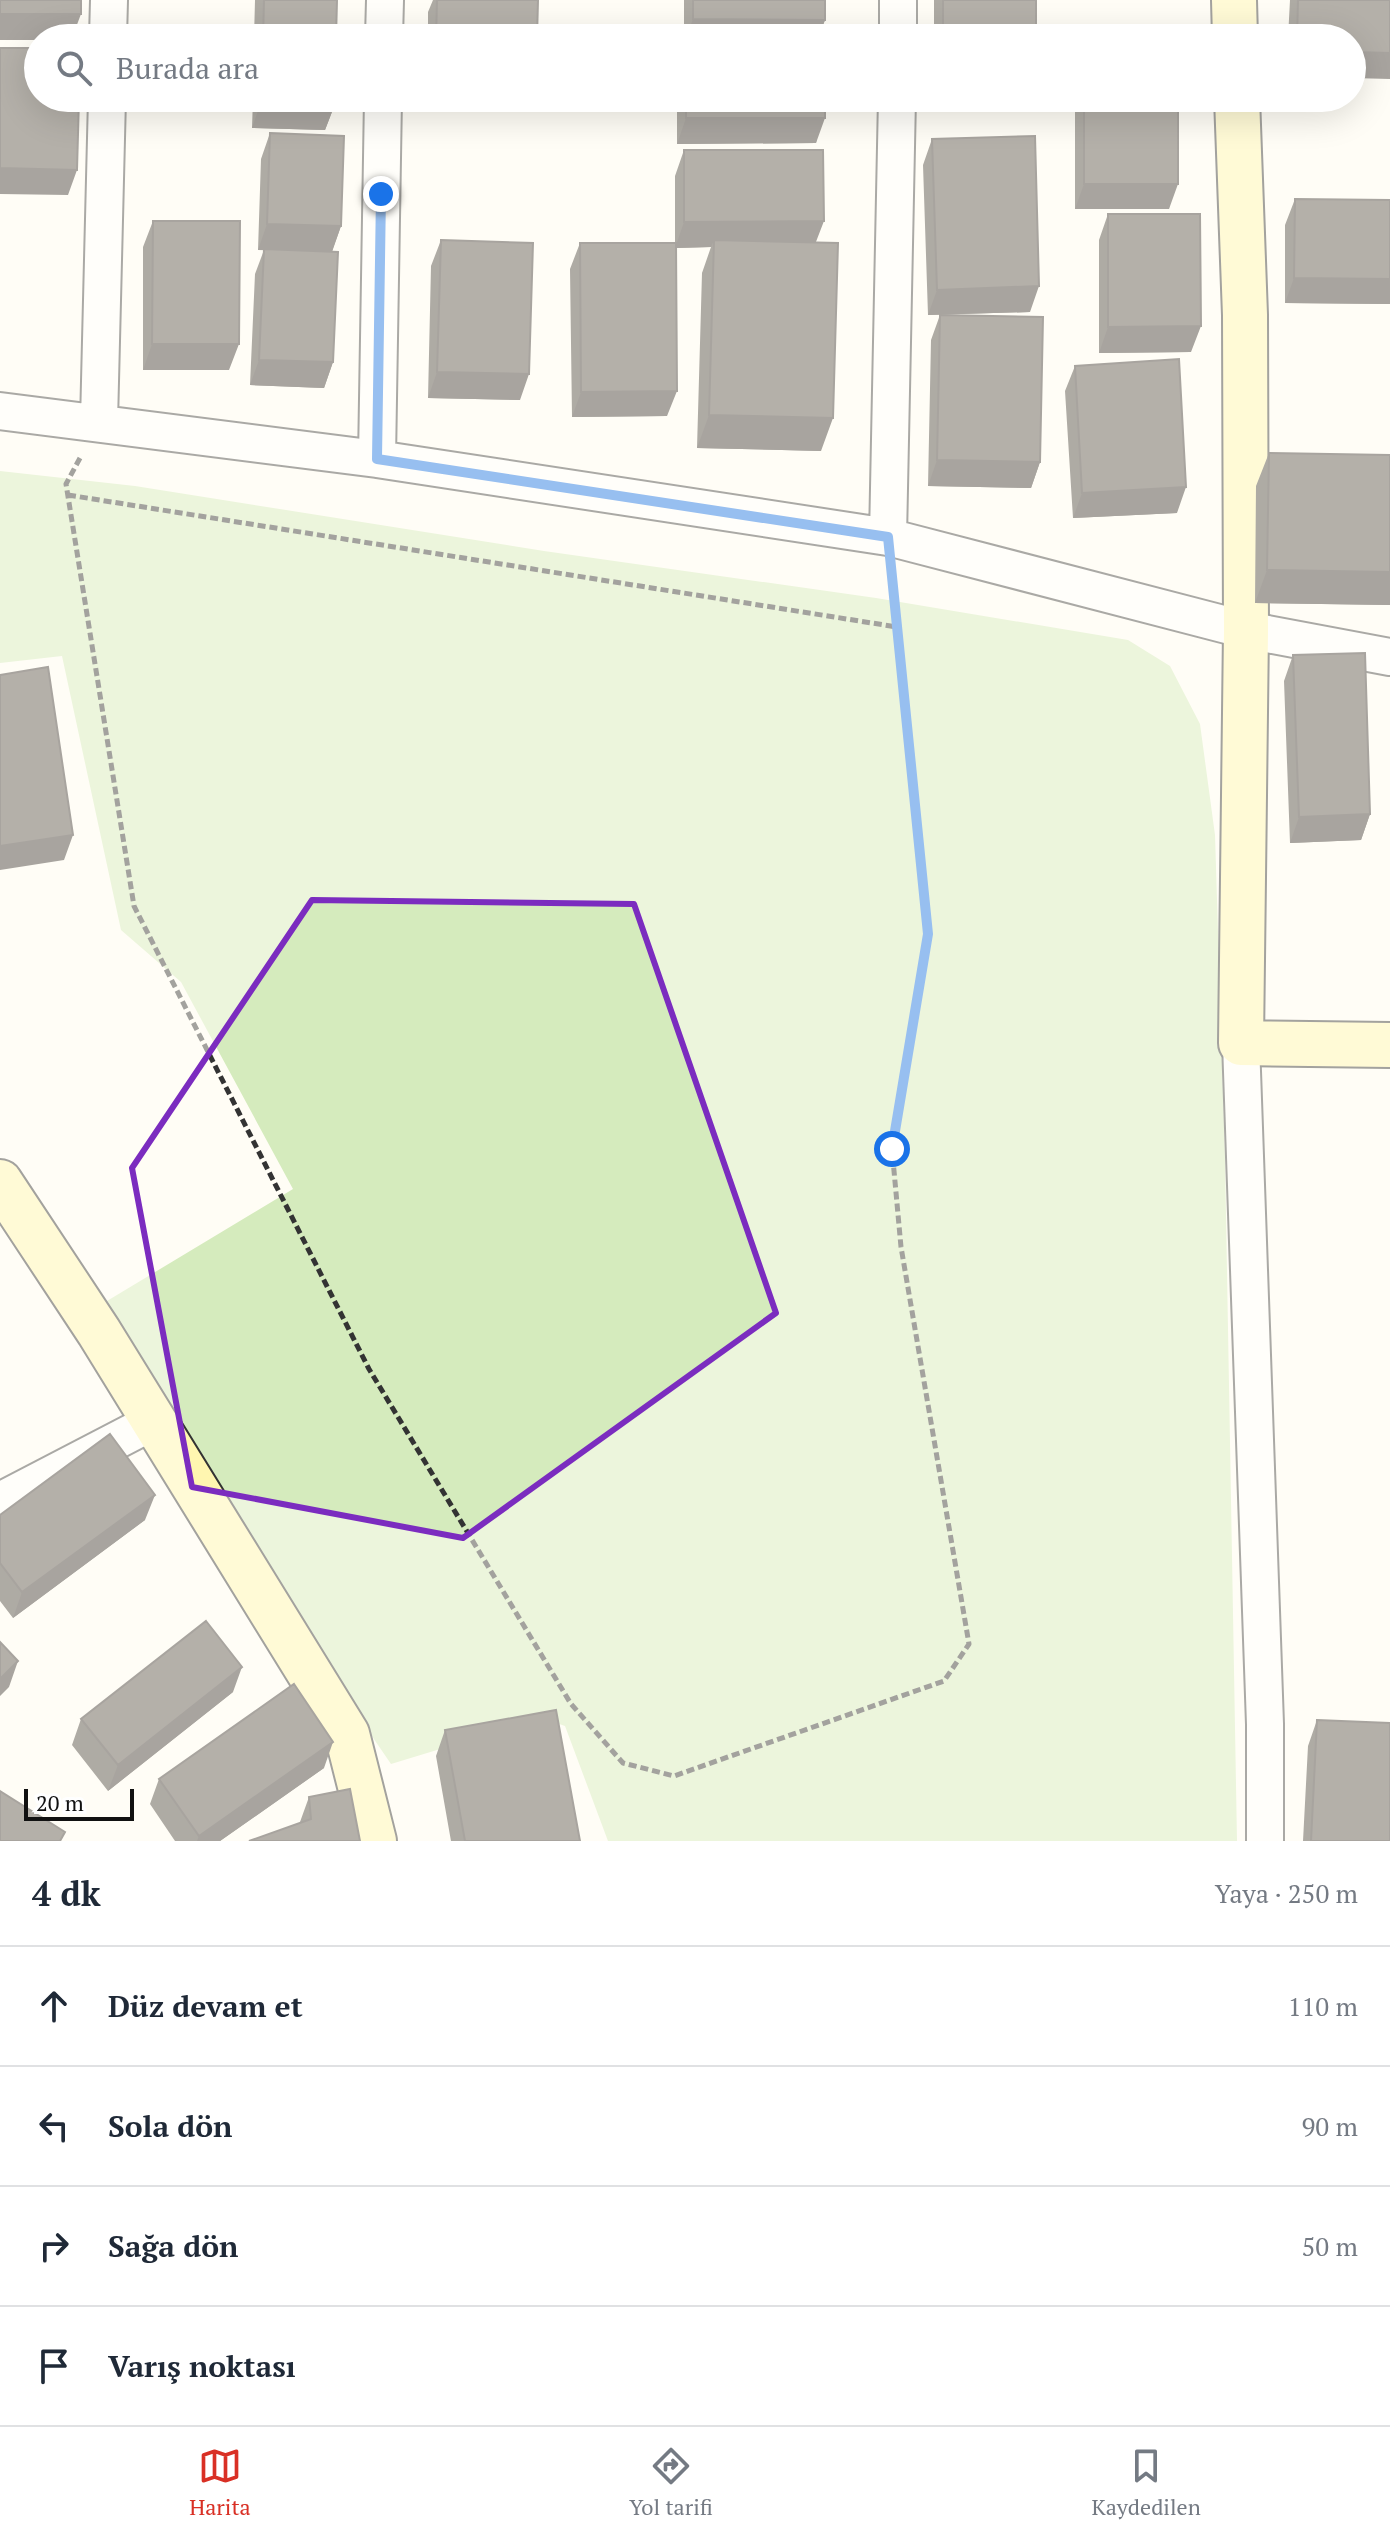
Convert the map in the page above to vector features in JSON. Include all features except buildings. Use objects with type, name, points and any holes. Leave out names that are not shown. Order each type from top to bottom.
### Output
[{"type":"street","points":[[108,24],[109,0]]},
{"type":"street","points":[[384,24],[385,0]]},
{"type":"street","points":[[898,0],[898,24]]},
{"type":"street","points":[[1234,0],[1235,24]]},
{"type":"street","points":[[99,422],[107,112]]},
{"type":"street","points":[[377,459],[383,112]]},
{"type":"street","points":[[888,537],[897,112]]},
{"type":"street","points":[[1238,112],[1245,315],[1246,630],[1241,1043],[1265,1724],[1265,1841]]},
{"type":"street","points":[[0,411],[377,459],[888,537],[1246,630],[1390,657]]},
{"type":"street","points":[[1241,1043],[1390,1045]]},
{"type":"street","points":[[0,1182],[154,1421],[347,1734],[374,1841]]},
{"type":"street","points":[[0,1501],[154,1421]]},
{"type":"path","points":[[99,422],[66,484],[134,906],[369,1369],[571,1704],[623,1763],[674,1776],[944,1681],[969,1644],[901,1247],[892,1149],[928,934],[888,537]]},
{"type":"path","points":[[68,495],[897,627]]},
{"type":"highlighted area","points":[[312,900],[634,904],[776,1313],[463,1538],[192,1487],[132,1168]]},
{"type":"green space","points":[[0,471],[135,486],[544,551],[876,598],[1128,640],[1170,666],[1200,724],[1215,835],[1225,1158],[1237,1841],[608,1841],[565,1726],[542,1718],[391,1764],[263,1577],[97,1307],[293,1189],[181,982],[121,930],[62,656],[0,663]]},
{"type":"route","points":[[381,194],[377,459],[888,537],[928,934],[892,1149]]}]
